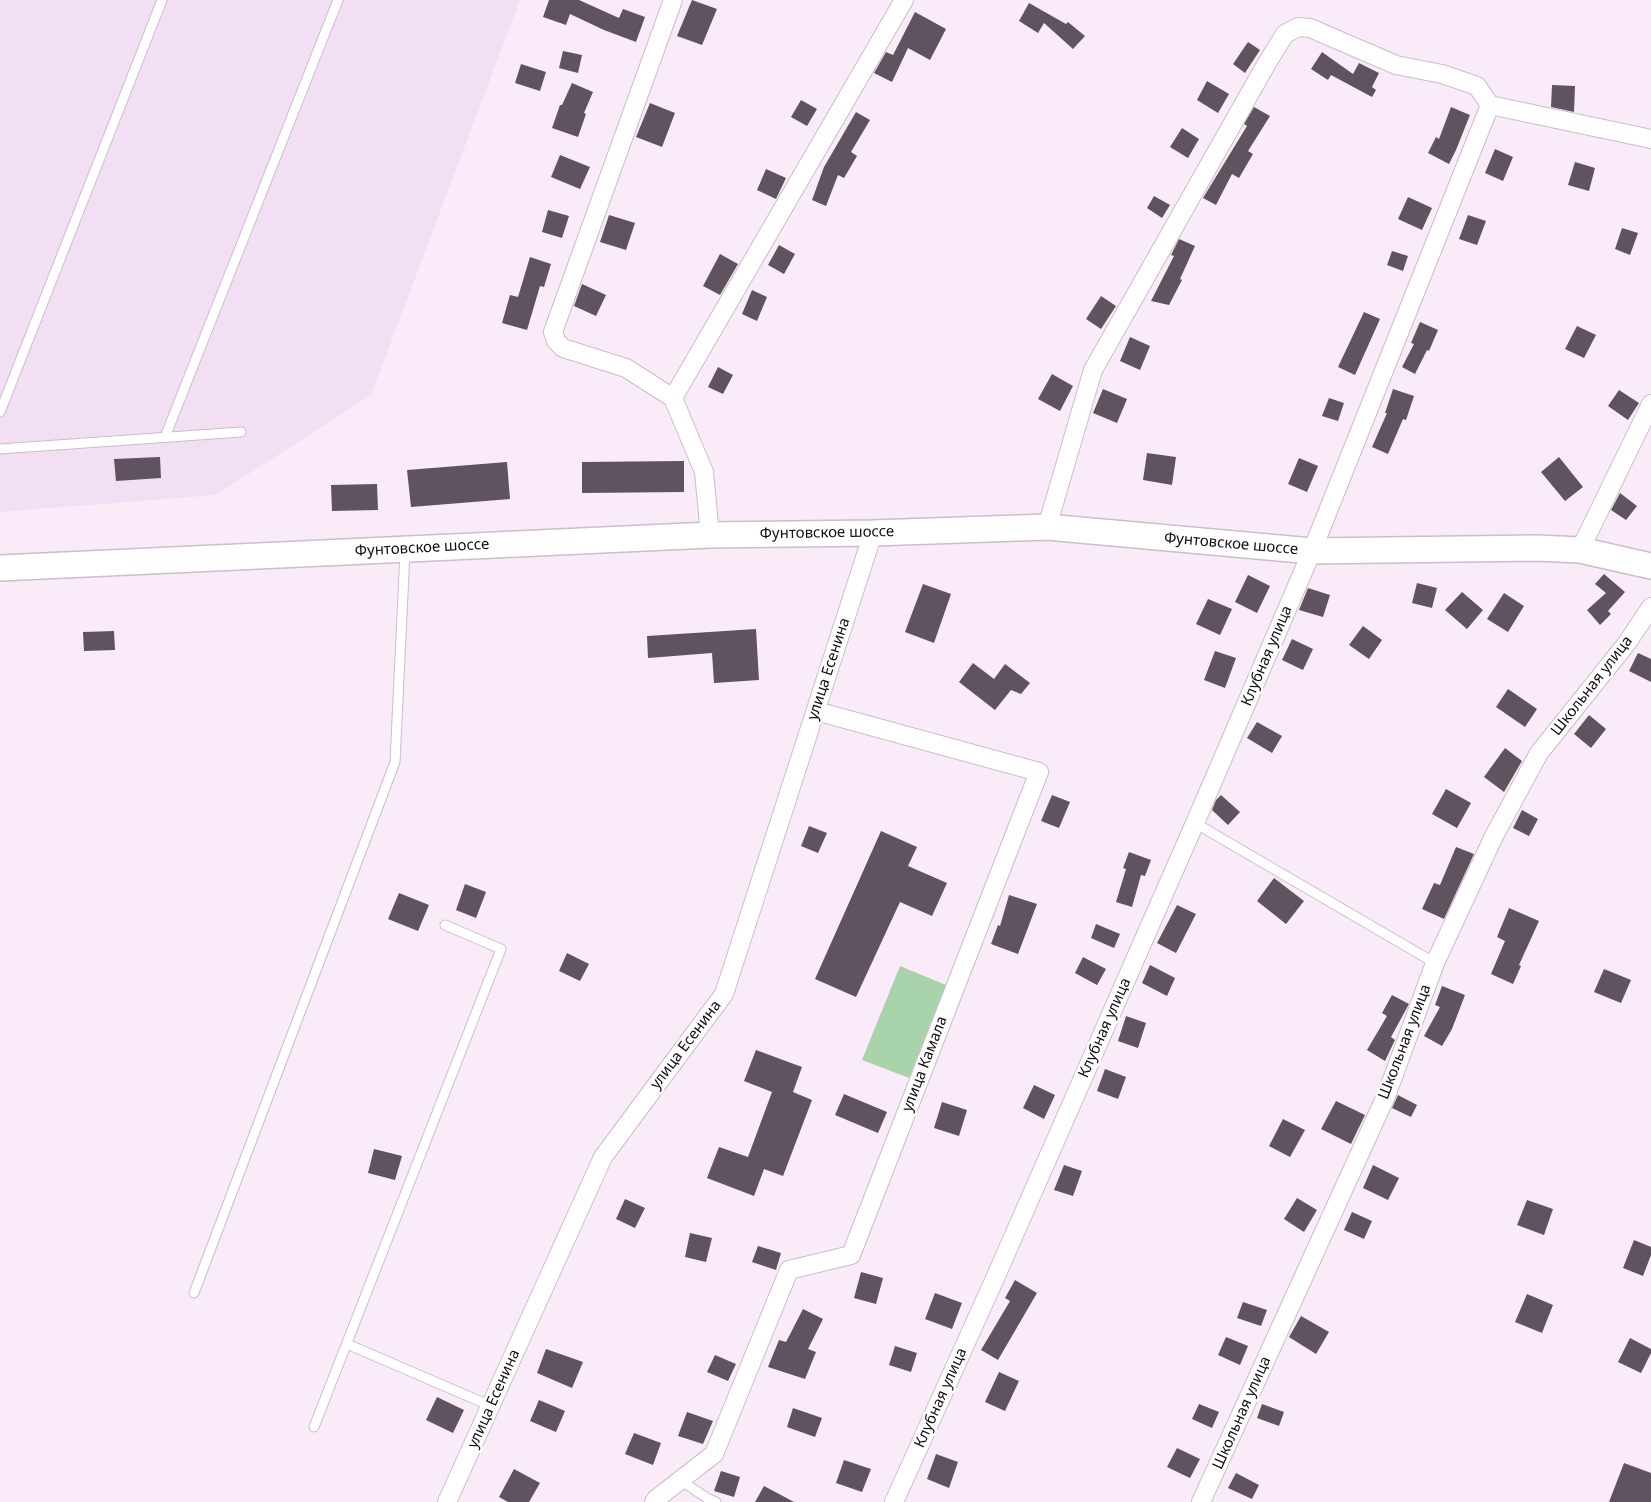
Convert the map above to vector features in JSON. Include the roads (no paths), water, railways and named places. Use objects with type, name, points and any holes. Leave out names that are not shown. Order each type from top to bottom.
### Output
[{"type":"street","points":[[673,0],[553,332],[556,341],[563,348],[626,368],[673,398],[704,472],[710,535]]},
{"type":"street","points":[[673,398],[904,0]]},
{"type":"street","points":[[1046,527],[1093,370],[1262,71],[1285,34],[1298,27],[1310,28],[1396,65],[1442,74],[1477,86],[1490,105],[1651,139]]},
{"type":"street","name":"Клубная улица","points":[[894,1502],[1000,1267],[1312,551],[1490,105]]},
{"type":"street","points":[[1580,550],[1651,404]]},
{"type":"street","name":"Фунтовское шоссе","points":[[0,568],[710,535],[873,533],[1046,527],[1312,551],[1537,548],[1580,550],[1651,566]]},
{"type":"street","name":"улица Есенина","points":[[448,1502],[603,1157],[724,994],[873,533]]},
{"type":"street","name":"Школьная улица","points":[[1201,1502],[1386,1096],[1435,963],[1494,836],[1539,753],[1626,643],[1651,607]]},
{"type":"street","name":"улица Камала","points":[[654,1502],[714,1454],[790,1270],[852,1255],[1039,772],[816,710]]},
{"type":"lane","points":[[0,412],[162,0]]},
{"type":"lane","points":[[165,437],[338,0]]},
{"type":"lane","points":[[0,449],[241,432]]},
{"type":"lane","points":[[194,1293],[395,762],[405,549]]},
{"type":"lane","points":[[1195,823],[1435,963]]},
{"type":"lane","points":[[314,1427],[501,949],[445,925]]},
{"type":"lane","points":[[347,1344],[491,1406]]},
{"type":"lane","points":[[680,1480],[716,1502]]}]
